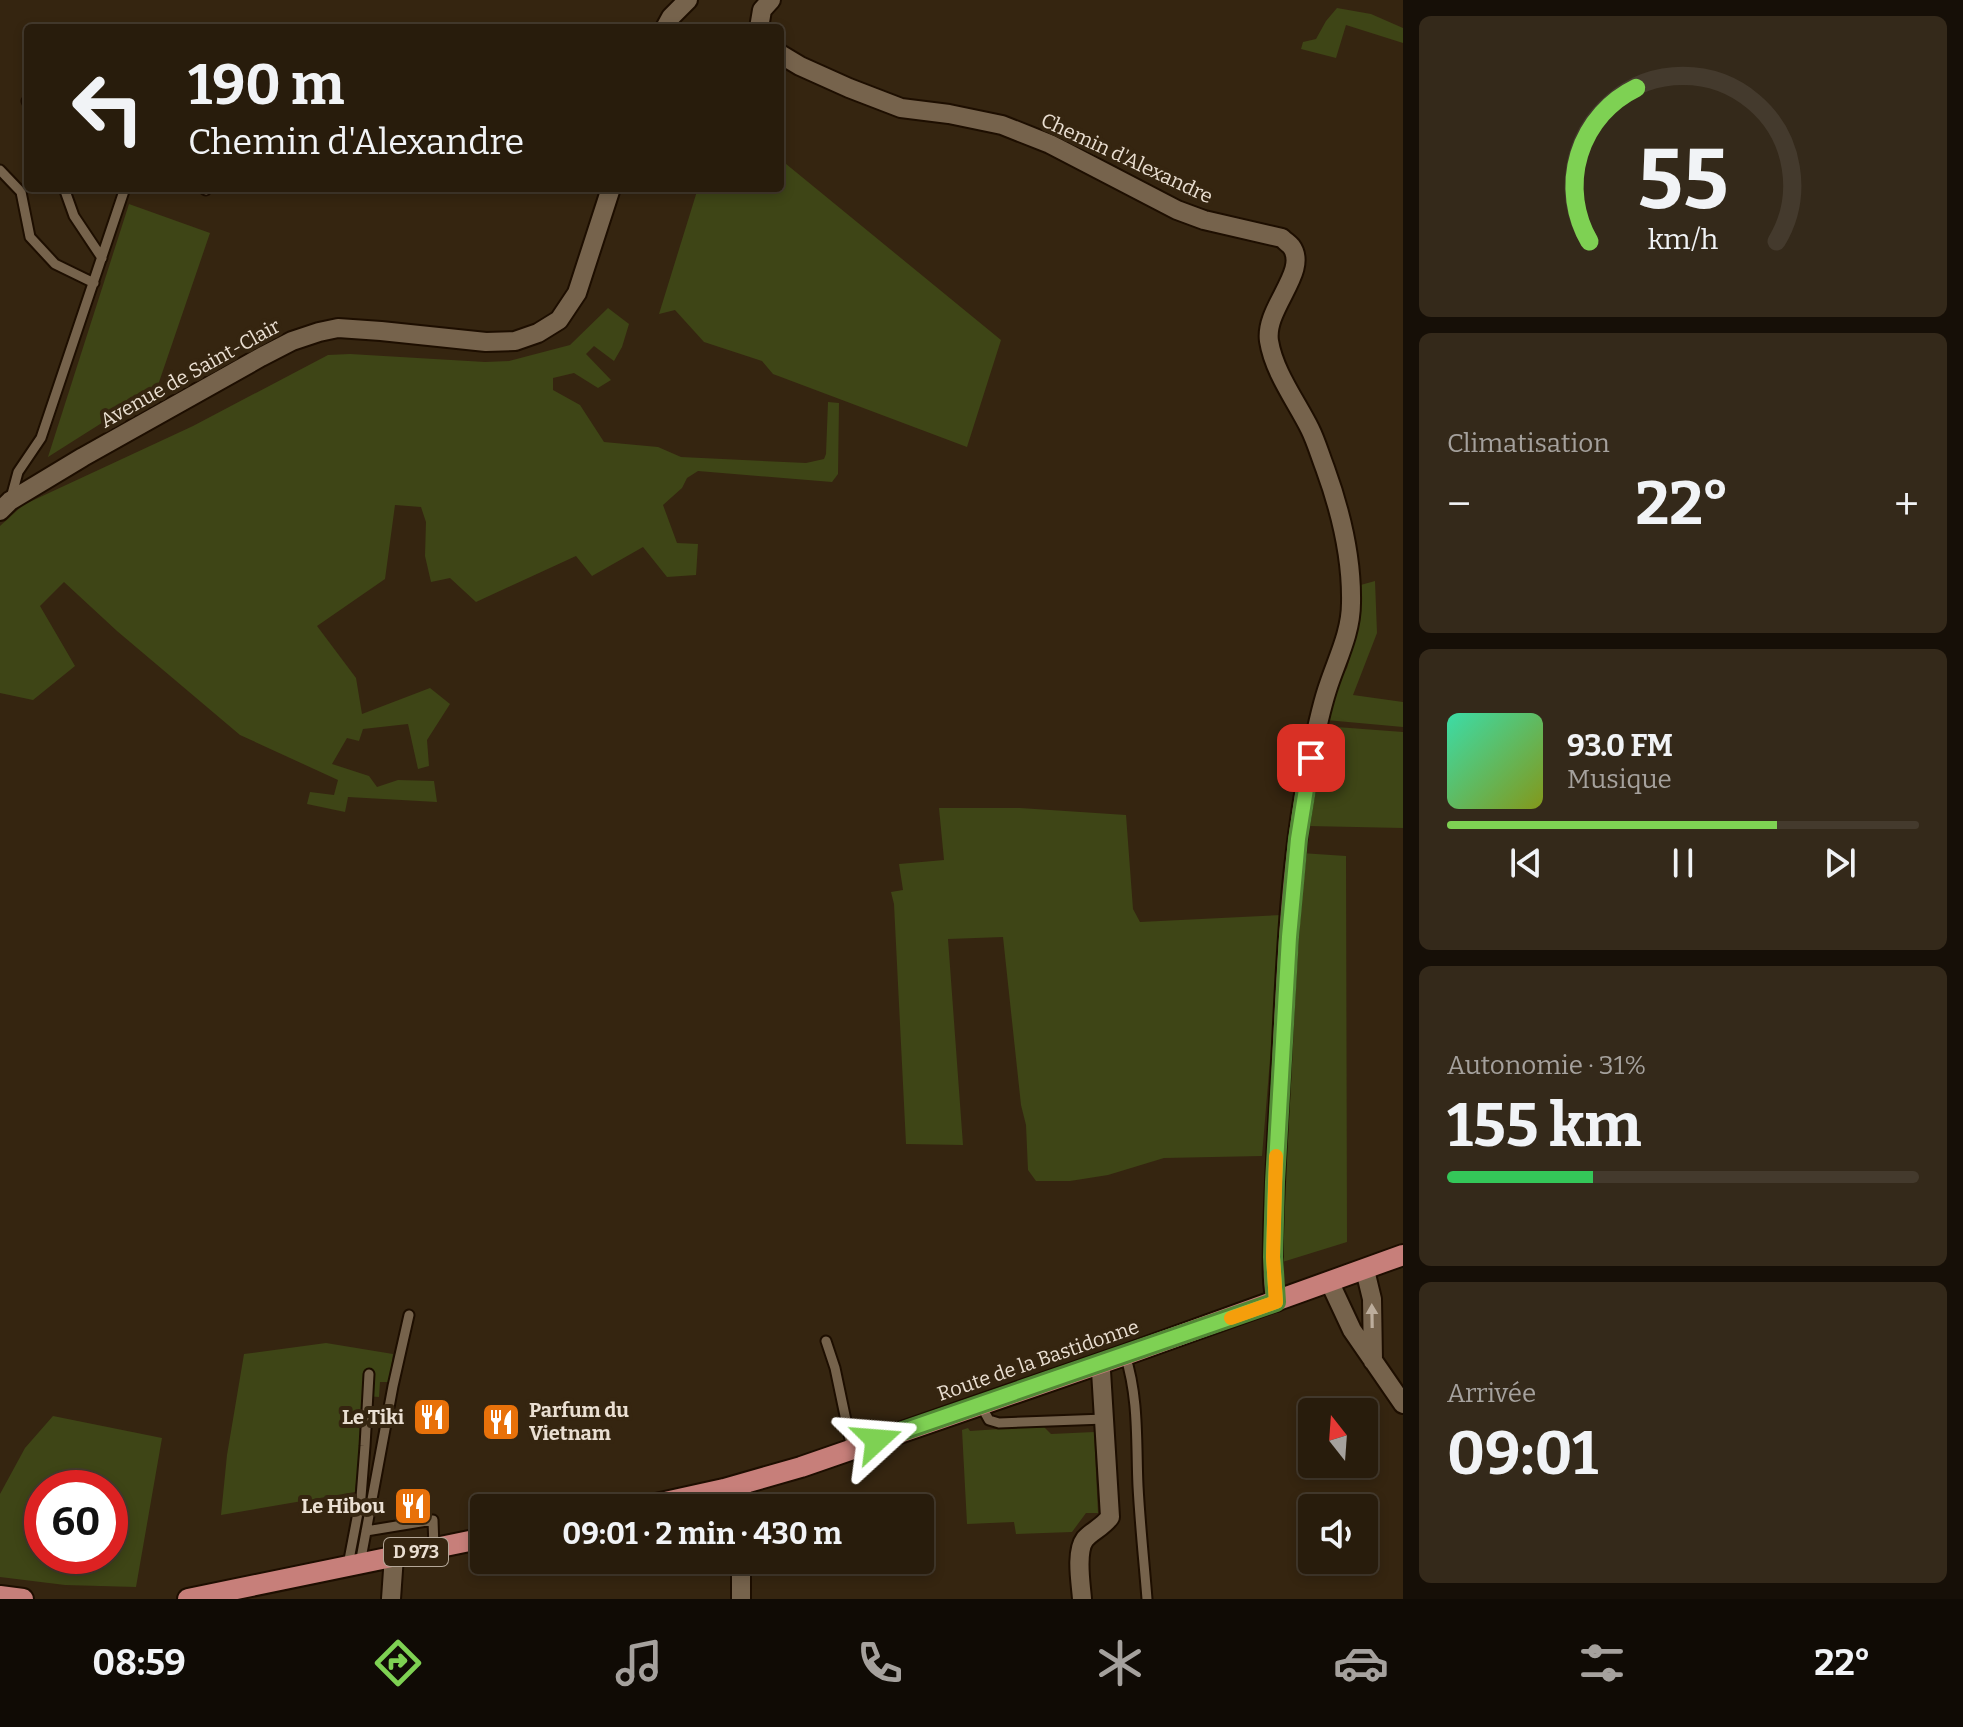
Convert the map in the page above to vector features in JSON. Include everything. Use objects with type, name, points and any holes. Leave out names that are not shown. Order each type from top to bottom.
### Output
[{"type":"main road","name":"Route de la Bastidonne","points":[[699,1494],[801,1467],[1098,1365],[1403,1255]]},
{"type":"main road","name":"D 973","points":[[191,1599],[261,1590],[320,1572],[470,1541]]},
{"type":"main road","points":[[1,1598],[23,1599]]},
{"type":"street","points":[[667,24],[688,0]]},
{"type":"street","points":[[760,24],[762,10],[771,0]]},
{"type":"street","name":"Chemin d'Alexandre","points":[[784,56],[877,100],[901,108],[1002,125],[1050,144],[1177,210],[1204,220],[1282,238],[1292,246],[1296,259],[1295,273],[1269,323],[1269,340],[1276,363],[1312,433],[1340,510],[1349,557],[1351,602],[1350,623],[1320,712],[1298,839],[1275,1177],[1273,1257],[1276,1302]]},
{"type":"street","name":"Avenue de Saint-Clair","points":[[5,506],[83,457],[261,357],[292,341],[319,332],[338,328],[486,342],[515,341],[538,333],[559,320],[577,293],[610,192]]},
{"type":"street","points":[[1365,1270],[1372,1299],[1374,1364]]},
{"type":"street","points":[[1330,1283],[1349,1325],[1403,1404]]},
{"type":"street","points":[[1082,1599],[1081,1549],[1085,1539],[1110,1517],[1105,1419],[1098,1365]]},
{"type":"street","points":[[742,1484],[742,1494]]},
{"type":"street","points":[[391,1599],[394,1556]]},
{"type":"street","points":[[741,1574],[741,1599]]},
{"type":"lane","points":[[0,170],[21,192],[30,237],[55,264],[94,283]]},
{"type":"lane","points":[[65,192],[74,216],[102,258]]},
{"type":"lane","points":[[5,506],[18,472],[41,438],[124,192]]},
{"type":"lane","points":[[354,1565],[366,1531],[409,1315]]},
{"type":"lane","points":[[826,1341],[835,1368],[852,1449]]},
{"type":"lane","points":[[1125,1355],[1136,1401],[1138,1490],[1147,1599]]},
{"type":"lane","points":[[354,1565],[369,1374]]},
{"type":"lane","points":[[980,1404],[989,1420],[999,1423],[1105,1419]]},
{"type":"lane","points":[[366,1531],[433,1520],[434,1548]]},
{"type":"green space","points":[[1337,8],[1371,14],[1403,28],[1403,43],[1346,25],[1336,58],[1301,49],[1303,42],[1316,39]]},
{"type":"green space","points":[[784,162],[1001,340],[967,447],[773,374],[762,361],[704,342],[675,310],[659,314],[697,192],[784,192]]},
{"type":"green space","points":[[129,204],[210,233],[157,388],[48,457]]},
{"type":"green space","points":[[608,308],[629,324],[622,347],[614,361],[594,346],[586,354],[611,380],[598,388],[574,373],[553,378],[553,390],[580,405],[604,442],[658,447],[681,457],[806,463],[824,459],[828,402],[839,403],[838,474],[832,482],[698,471],[687,478],[682,488],[663,505],[677,543],[698,544],[696,575],[667,577],[643,547],[592,576],[576,556],[476,602],[450,578],[431,582],[425,556],[426,522],[421,507],[395,505],[385,579],[317,626],[356,678],[362,714],[430,688],[450,704],[427,740],[429,766],[418,769],[408,724],[363,729],[359,741],[347,738],[332,764],[369,776],[377,787],[398,780],[434,781],[437,802],[348,797],[345,812],[307,804],[310,792],[334,795],[338,780],[240,735],[64,582],[40,606],[75,666],[33,700],[0,693],[0,526],[23,505],[193,426],[328,355],[509,361],[570,345]]},
{"type":"green space","points":[[1375,581],[1377,633],[1353,695],[1403,702],[1403,727],[1326,720],[1331,698],[1347,668],[1354,643],[1357,586]]},
{"type":"green space","points":[[1323,726],[1403,732],[1403,828],[1308,826]]},
{"type":"green space","points":[[939,808],[1020,808],[1126,815],[1133,909],[1140,922],[1282,915],[1262,1156],[1164,1158],[1108,1175],[1070,1181],[1036,1181],[1028,1170],[1026,1125],[1021,1105],[1003,937],[948,939],[963,1145],[906,1144],[891,892],[903,890],[899,864],[944,860]]},
{"type":"green space","points":[[1301,853],[1346,856],[1347,1242],[1276,1264]]},
{"type":"green space","points":[[326,1343],[393,1354],[389,1382],[380,1382],[379,1397],[366,1396],[355,1492],[221,1515],[227,1455],[244,1354]]},
{"type":"green space","points":[[53,1416],[162,1438],[136,1587],[65,1585],[0,1577],[0,1494],[25,1448]]},
{"type":"green space","points":[[1043,1426],[1051,1434],[1094,1432],[1098,1513],[1086,1513],[1072,1532],[1016,1534],[1014,1522],[967,1524],[962,1430]]},
{"type":"slow traffic","points":[[1231,1318],[1276,1302],[1273,1257],[1276,1156]]},
{"type":"place","name":"Le Tiki","points":[[432,1417]]},
{"type":"place","name":"Parfum du Vietnam","points":[[501,1422]]},
{"type":"place","name":"Le Hibou","points":[[413,1506]]},
{"type":"route","points":[[877,1440],[1276,1302],[1273,1257],[1275,1182],[1289,937],[1298,839],[1311,758]]}]
